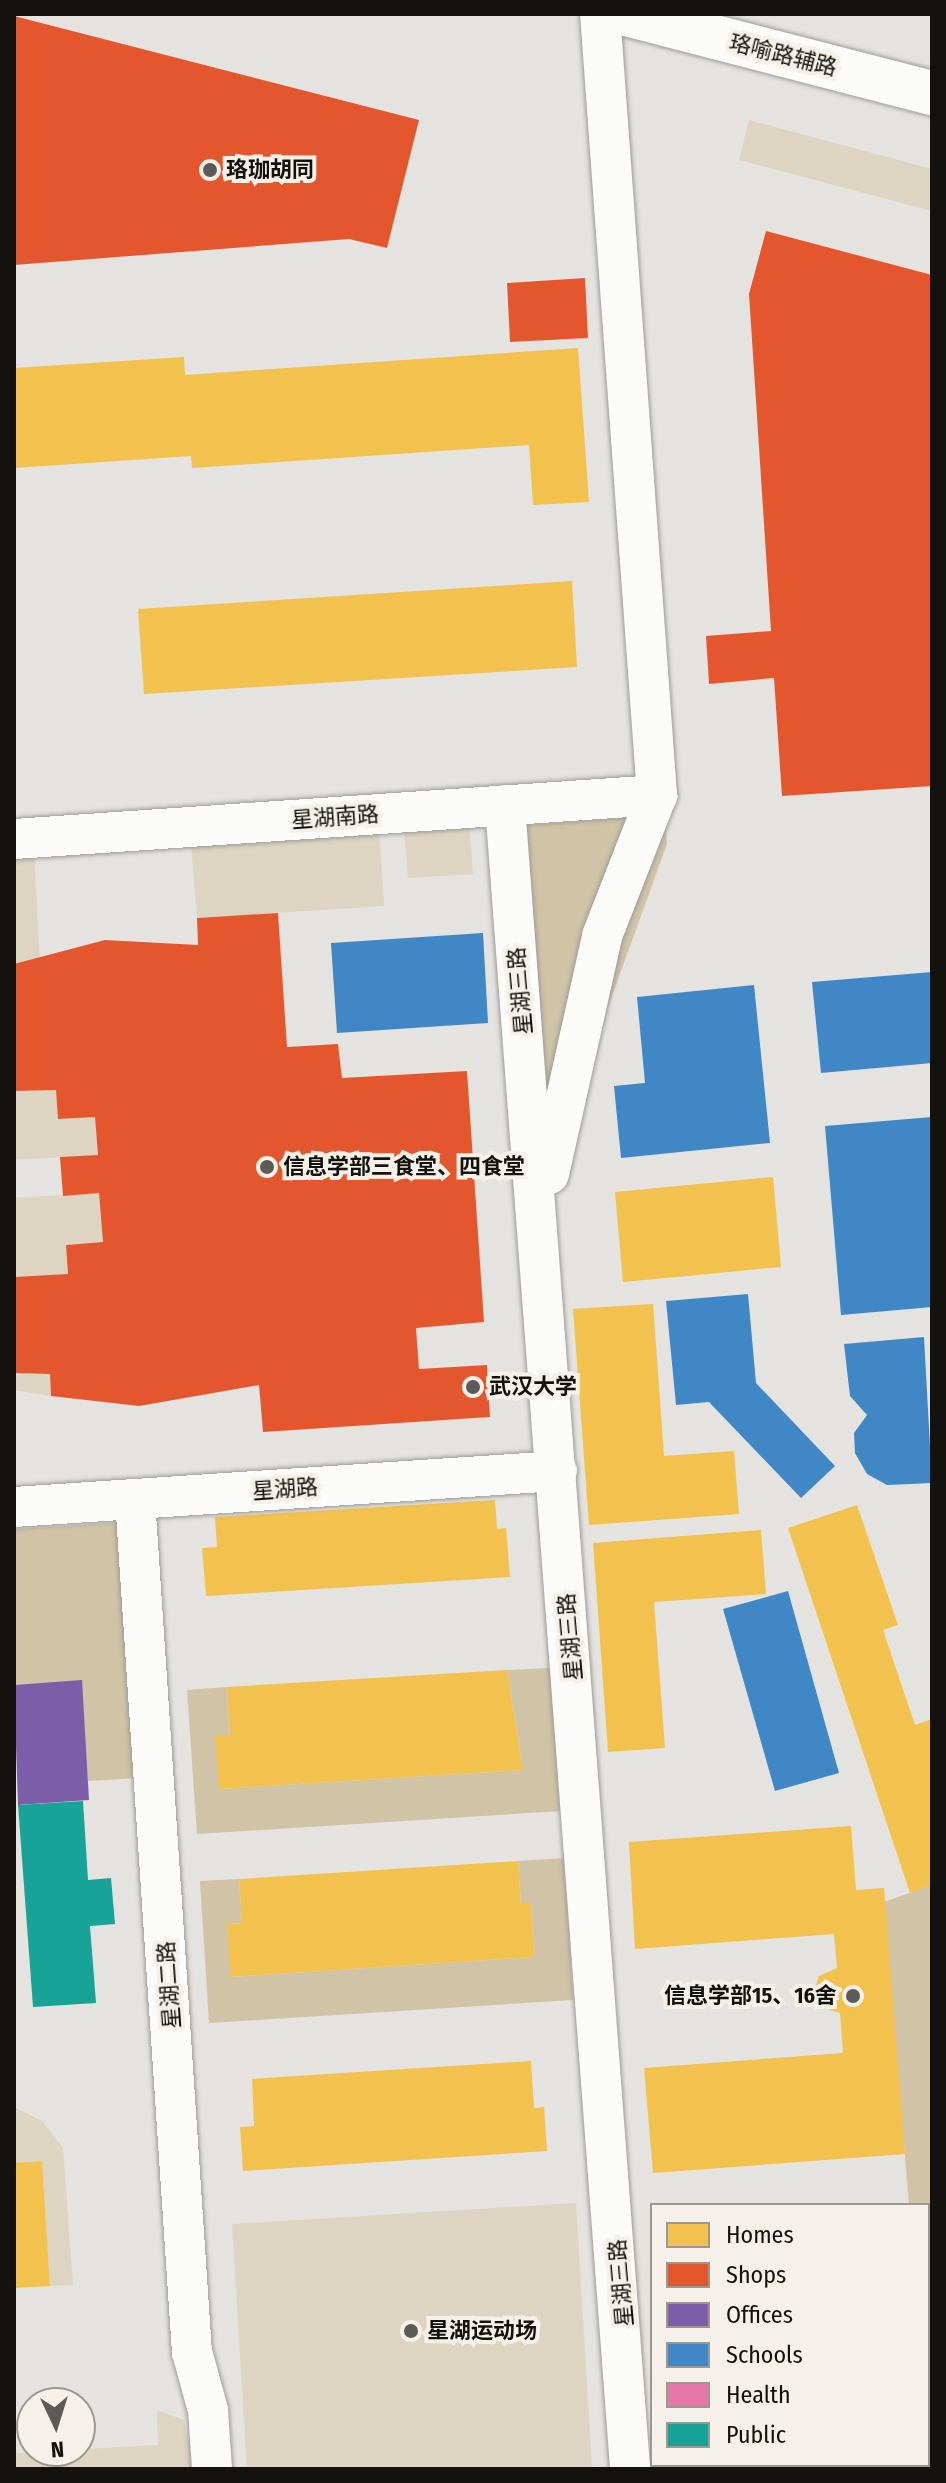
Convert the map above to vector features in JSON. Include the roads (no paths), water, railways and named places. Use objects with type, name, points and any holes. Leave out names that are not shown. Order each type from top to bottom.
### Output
[{"type":"main road","name":"珞喻路辅路","points":[[623,15],[932,93]]},
{"type":"street","points":[[539,1245],[580,1016],[657,795],[623,15]]},
{"type":"street","name":"星湖南路","points":[[14,839],[657,795]]},
{"type":"street","name":"星湖三路","points":[[505,805],[630,2469]]},
{"type":"street","name":"星湖路","points":[[14,1507],[557,1471]]},
{"type":"street","name":"星湖二路","points":[[135,1499],[192,2352],[208,2410],[212,2469]]},
{"type":"place","name":"珞珈胡同","points":[[210,170]]},
{"type":"place","name":"信息学部三食堂、四食堂","points":[[267,1167]]},
{"type":"place","name":"武汉大学","points":[[473,1387]]},
{"type":"place","name":"信息学部15、16舍","points":[[853,1996]]},
{"type":"place","name":"星湖运动场","points":[[411,2331]]}]
